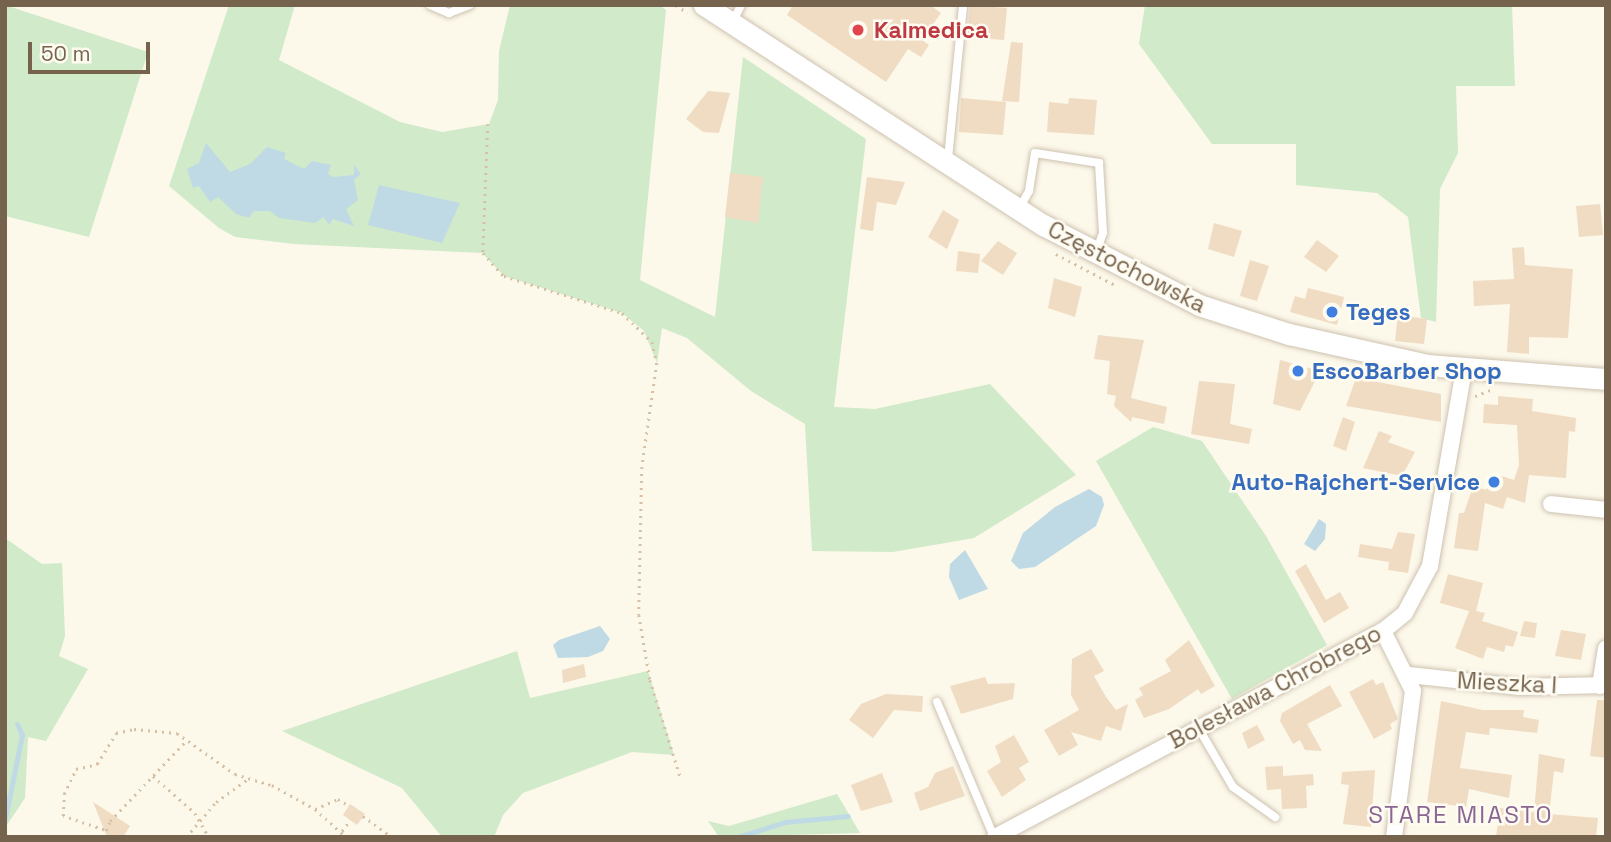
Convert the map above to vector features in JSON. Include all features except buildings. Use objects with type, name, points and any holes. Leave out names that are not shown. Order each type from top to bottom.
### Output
[{"type":"main road","name":"Częstochowska","points":[[704,5],[736,14],[946,166],[1019,211],[1178,296],[1252,324],[1464,370],[1606,379]]},
{"type":"street","name":"Bolesława Chrobrego","points":[[994,837],[1383,631],[1405,613],[1430,566],[1464,370]]},
{"type":"street","points":[[1550,503],[1606,510]]},
{"type":"street","points":[[1383,631],[1409,675],[1413,691],[1394,837]]},
{"type":"street","points":[[1603,686],[1606,648]]},
{"type":"street","name":"Mieszka I","points":[[1409,675],[1490,685],[1603,686]]},
{"type":"lane","points":[[430,5],[449,13],[470,5]]},
{"type":"lane","points":[[946,166],[963,5]]},
{"type":"lane","points":[[1019,211],[1029,191],[1035,153],[1099,163],[1103,233],[1095,254]]},
{"type":"lane","points":[[937,702],[994,837]]},
{"type":"lane","points":[[1199,729],[1233,787],[1275,817]]},
{"type":"path","points":[[488,124],[482,253],[504,276],[622,313],[652,342],[657,363],[642,467],[639,615],[650,680],[680,776]]},
{"type":"path","points":[[104,830],[63,816],[64,793],[76,769],[103,760],[121,731],[161,728],[187,739],[249,779],[315,809],[339,835],[346,837]]},
{"type":"path","points":[[103,837],[104,830],[187,739]]},
{"type":"path","points":[[153,776],[199,819],[209,837]]},
{"type":"path","points":[[186,837],[199,819],[249,779]]},
{"type":"path","points":[[315,809],[338,799],[349,806]]},
{"type":"path","points":[[363,816],[392,836]]},
{"type":"path","points":[[339,835],[350,820]]},
{"type":"path","points":[[386,837],[392,836]]},
{"type":"green space","points":[[5,5],[148,52],[89,237],[5,216]]},
{"type":"green space","points":[[229,5],[295,5],[279,60],[400,122],[442,132],[489,124],[498,100],[499,51],[510,5],[659,5],[666,10],[640,280],[715,317],[743,57],[866,139],[834,407],[875,409],[990,384],[1076,475],[974,538],[893,552],[812,551],[805,424],[751,391],[687,338],[662,328],[657,363],[644,331],[622,313],[504,276],[482,253],[294,244],[235,237],[219,228],[169,186]]},
{"type":"green space","points":[[1145,5],[1512,5],[1515,86],[1456,86],[1458,153],[1440,189],[1436,322],[1421,318],[1408,217],[1377,193],[1296,185],[1296,144],[1212,144],[1139,44]]},
{"type":"green space","points":[[1153,427],[1202,441],[1266,536],[1327,645],[1232,699],[1096,461]]},
{"type":"green space","points":[[5,538],[42,564],[62,563],[65,636],[59,656],[88,669],[46,741],[28,737],[25,798],[5,828]]},
{"type":"green space","points":[[517,651],[530,698],[648,671],[674,755],[632,752],[523,793],[503,815],[494,837],[442,837],[402,788],[282,731]]},
{"type":"green space","points":[[837,794],[860,833],[719,837],[708,821],[729,826]]},
{"type":"water","points":[[206,143],[230,172],[250,164],[267,147],[286,153],[284,159],[304,169],[312,161],[331,165],[328,174],[333,177],[354,175],[354,165],[361,174],[354,180],[358,200],[346,209],[354,226],[333,219],[329,225],[324,217],[315,223],[279,218],[270,211],[254,211],[249,218],[236,214],[218,197],[210,202],[199,186],[193,188],[187,169],[199,163]]},
{"type":"water","points":[[379,185],[460,203],[442,243],[368,225]]},
{"type":"water","points":[[1089,489],[1102,497],[1104,505],[1096,526],[1035,567],[1019,569],[1011,561],[1023,533],[1055,507]]},
{"type":"water","points":[[1319,519],[1326,524],[1325,539],[1315,551],[1304,544]]},
{"type":"water","points":[[965,550],[988,589],[959,600],[949,577],[950,564]]},
{"type":"water","points":[[600,626],[610,639],[603,651],[588,657],[558,658],[553,645],[559,640]]},
{"type":"waterway","points":[[5,819],[22,735],[17,724]]},
{"type":"waterway","points":[[738,837],[785,822],[848,816]]},
{"type":"place","name":"Kalmedica","points":[[858,30]]},
{"type":"place","name":"Teges","points":[[1332,312]]},
{"type":"place","name":"EscoBarber Shop","points":[[1298,371]]},
{"type":"place","name":"Auto-Rajchert-Service","points":[[1494,482]]},
{"type":"district","name":"STARE MIASTO","points":[[1461,815]]}]
